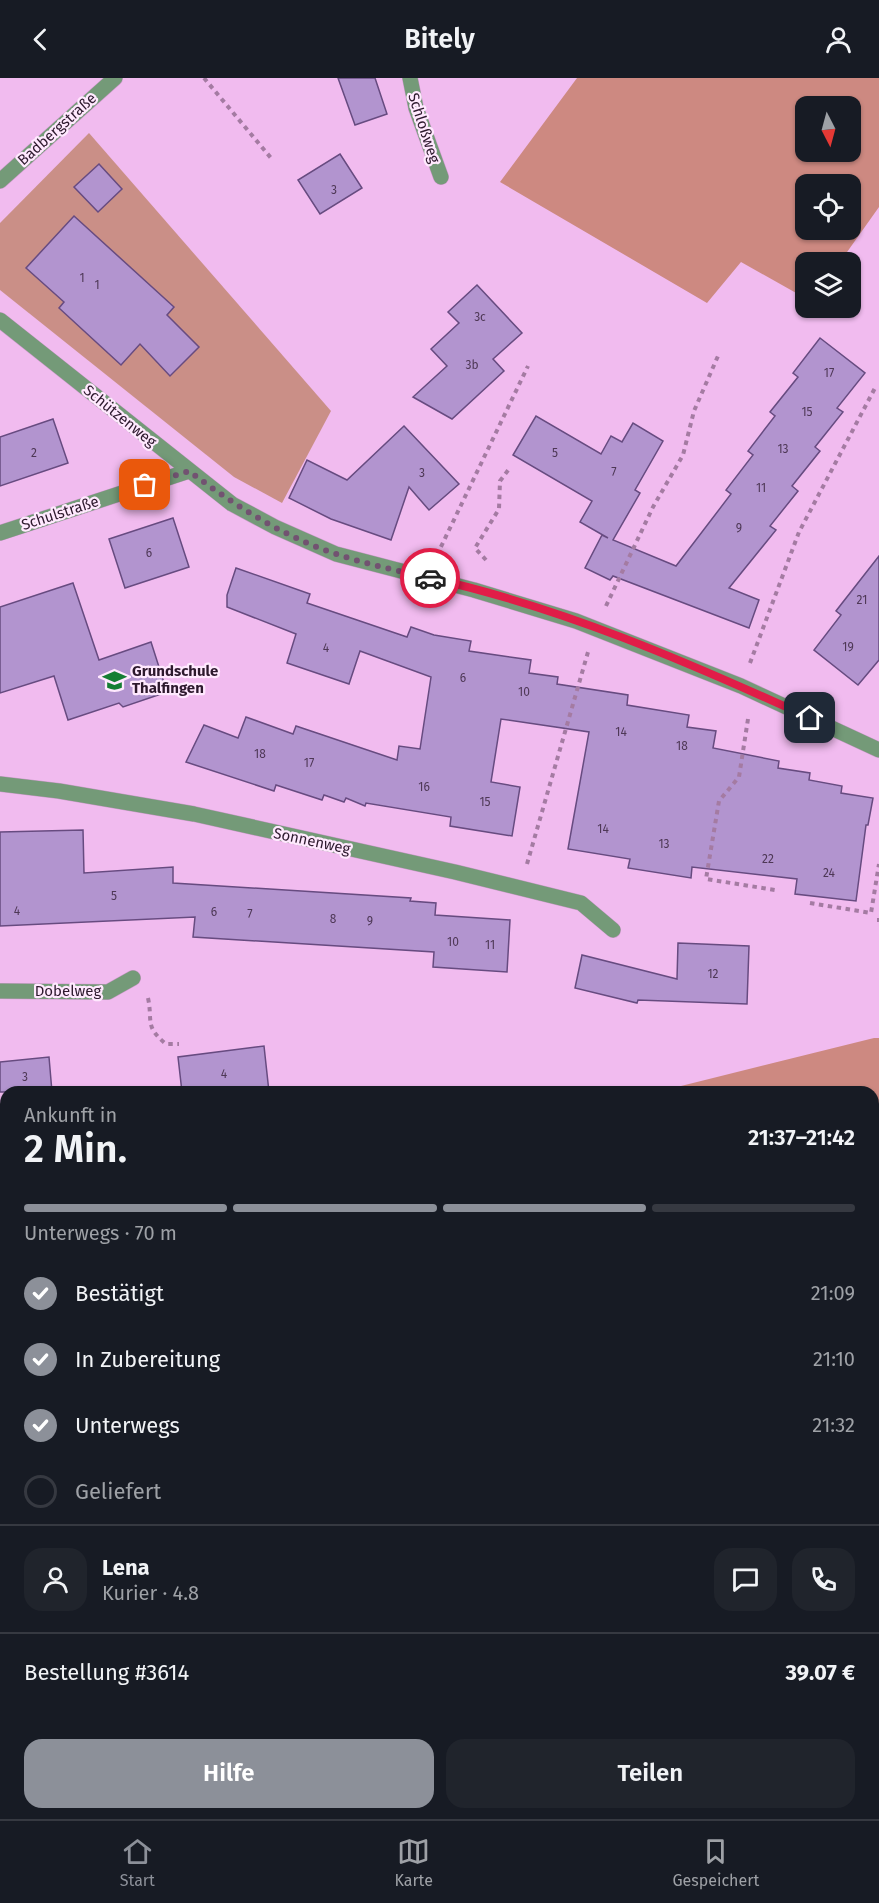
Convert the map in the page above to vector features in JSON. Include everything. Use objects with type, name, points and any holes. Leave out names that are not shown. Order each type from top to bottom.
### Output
[{"type":"street","name":"Badbergstraße","points":[[0,181],[115,78]]},
{"type":"street","name":"Schloßweg","points":[[410,78],[416,108],[441,177]]},
{"type":"street","name":"Schützenweg","points":[[0,320],[232,504],[275,527],[336,554],[427,578],[595,628],[747,689],[879,750]]},
{"type":"street","name":"Schulstraße","points":[[0,533],[189,471]]},
{"type":"street","name":"Sonnenweg","points":[[0,784],[59,791],[194,814],[466,875],[581,903],[613,930]]},
{"type":"street","name":"Dobelweg","points":[[0,991],[108,992],[133,978]]},
{"type":"path","points":[[204,78],[272,158]]},
{"type":"path","points":[[595,628],[653,507],[683,455],[694,411],[718,356]]},
{"type":"path","points":[[427,578],[528,366]]},
{"type":"path","points":[[775,890],[706,879],[719,801],[739,777],[747,689],[799,532],[875,388]]},
{"type":"path","points":[[486,560],[475,548],[499,509],[500,481],[509,469]]},
{"type":"path","points":[[526,867],[579,685]]},
{"type":"path","points":[[810,903],[871,913],[879,864]]},
{"type":"path","points":[[133,978],[149,1000],[148,1023],[155,1035],[166,1044],[179,1044]]},
{"type":"shaded area","points":[[577,78],[879,78],[879,207],[861,232],[861,174],[795,174],[795,240],[856,240],[847,252],[795,252],[795,292],[741,262],[707,303],[500,182]]},
{"type":"shaded area","points":[[89,133],[331,411],[282,503],[234,477],[0,290],[0,223]]},
{"type":"shaded area","points":[[874,1038],[879,1038],[879,1086],[681,1086]]},
{"type":"building","points":[[338,78],[375,78],[387,114],[355,125]]},
{"type":"building","points":[[340,154],[362,188],[320,214],[298,180]]},
{"type":"building","points":[[99,164],[122,189],[98,212],[74,187]]},
{"type":"building","points":[[74,216],[174,307],[167,315],[199,347],[170,376],[140,344],[121,365],[59,308],[64,302],[26,268]]},
{"type":"building","points":[[477,285],[522,333],[493,359],[504,371],[452,419],[413,397],[447,366],[431,349],[459,323],[448,312]]},
{"type":"building","points":[[820,338],[865,373],[837,408],[843,412],[815,447],[820,451],[792,486],[798,491],[770,526],[776,530],[729,588],[759,600],[749,628],[613,576],[610,580],[585,568],[602,535],[608,538],[580,522],[592,501],[513,455],[536,416],[601,454],[611,436],[622,442],[633,423],[663,441],[635,490],[640,493],[613,540],[676,566],[731,494],[726,490],[753,455],[748,451],[775,416],[770,412],[798,377],[793,373]]},
{"type":"building","points":[[53,419],[68,463],[0,486],[0,437]]},
{"type":"building","points":[[404,426],[459,484],[429,510],[409,487],[391,540],[331,519],[289,498],[307,460],[347,480]]},
{"type":"building","points":[[173,518],[189,567],[125,588],[109,539]]},
{"type":"building","points":[[879,556],[879,660],[858,685],[814,650],[841,615],[836,611]]},
{"type":"building","points":[[236,568],[310,594],[307,603],[407,637],[411,627],[434,635],[471,641],[469,651],[531,660],[529,673],[558,677],[557,684],[628,695],[627,705],[689,715],[687,727],[716,731],[713,748],[779,761],[778,768],[810,773],[809,780],[842,786],[841,793],[873,798],[868,825],[866,825],[856,901],[795,894],[797,879],[692,867],[691,878],[628,868],[630,859],[568,849],[589,732],[501,719],[491,782],[520,787],[512,836],[450,826],[451,817],[366,803],[365,806],[346,798],[344,802],[324,795],[322,800],[276,785],[274,791],[186,762],[204,725],[238,738],[246,717],[293,734],[296,726],[397,760],[399,746],[420,749],[431,677],[360,651],[349,684],[287,663],[296,634],[227,607],[227,595]]},
{"type":"building","points":[[73,583],[99,660],[151,642],[167,692],[123,707],[119,703],[68,720],[54,676],[0,693],[0,607]]},
{"type":"building","points":[[83,830],[84,873],[173,867],[173,883],[411,898],[410,901],[436,903],[435,915],[510,920],[507,972],[433,967],[434,952],[193,937],[195,917],[0,926],[0,832]]},
{"type":"building","points":[[678,943],[749,946],[747,1004],[638,1000],[637,1003],[575,988],[582,955],[677,979]]},
{"type":"building","points":[[264,1046],[268,1086],[181,1086],[178,1057]]},
{"type":"building","points":[[49,1057],[51,1086],[0,1086],[0,1062]]},
{"type":"way so far","points":[[145,485],[189,471],[232,504],[275,527],[336,554],[430,578]]},
{"type":"place","name":"Grundschule Thalfingen","points":[[114,680]]},
{"type":"route","points":[[430,578],[576,621],[741,686],[810,718]]}]
